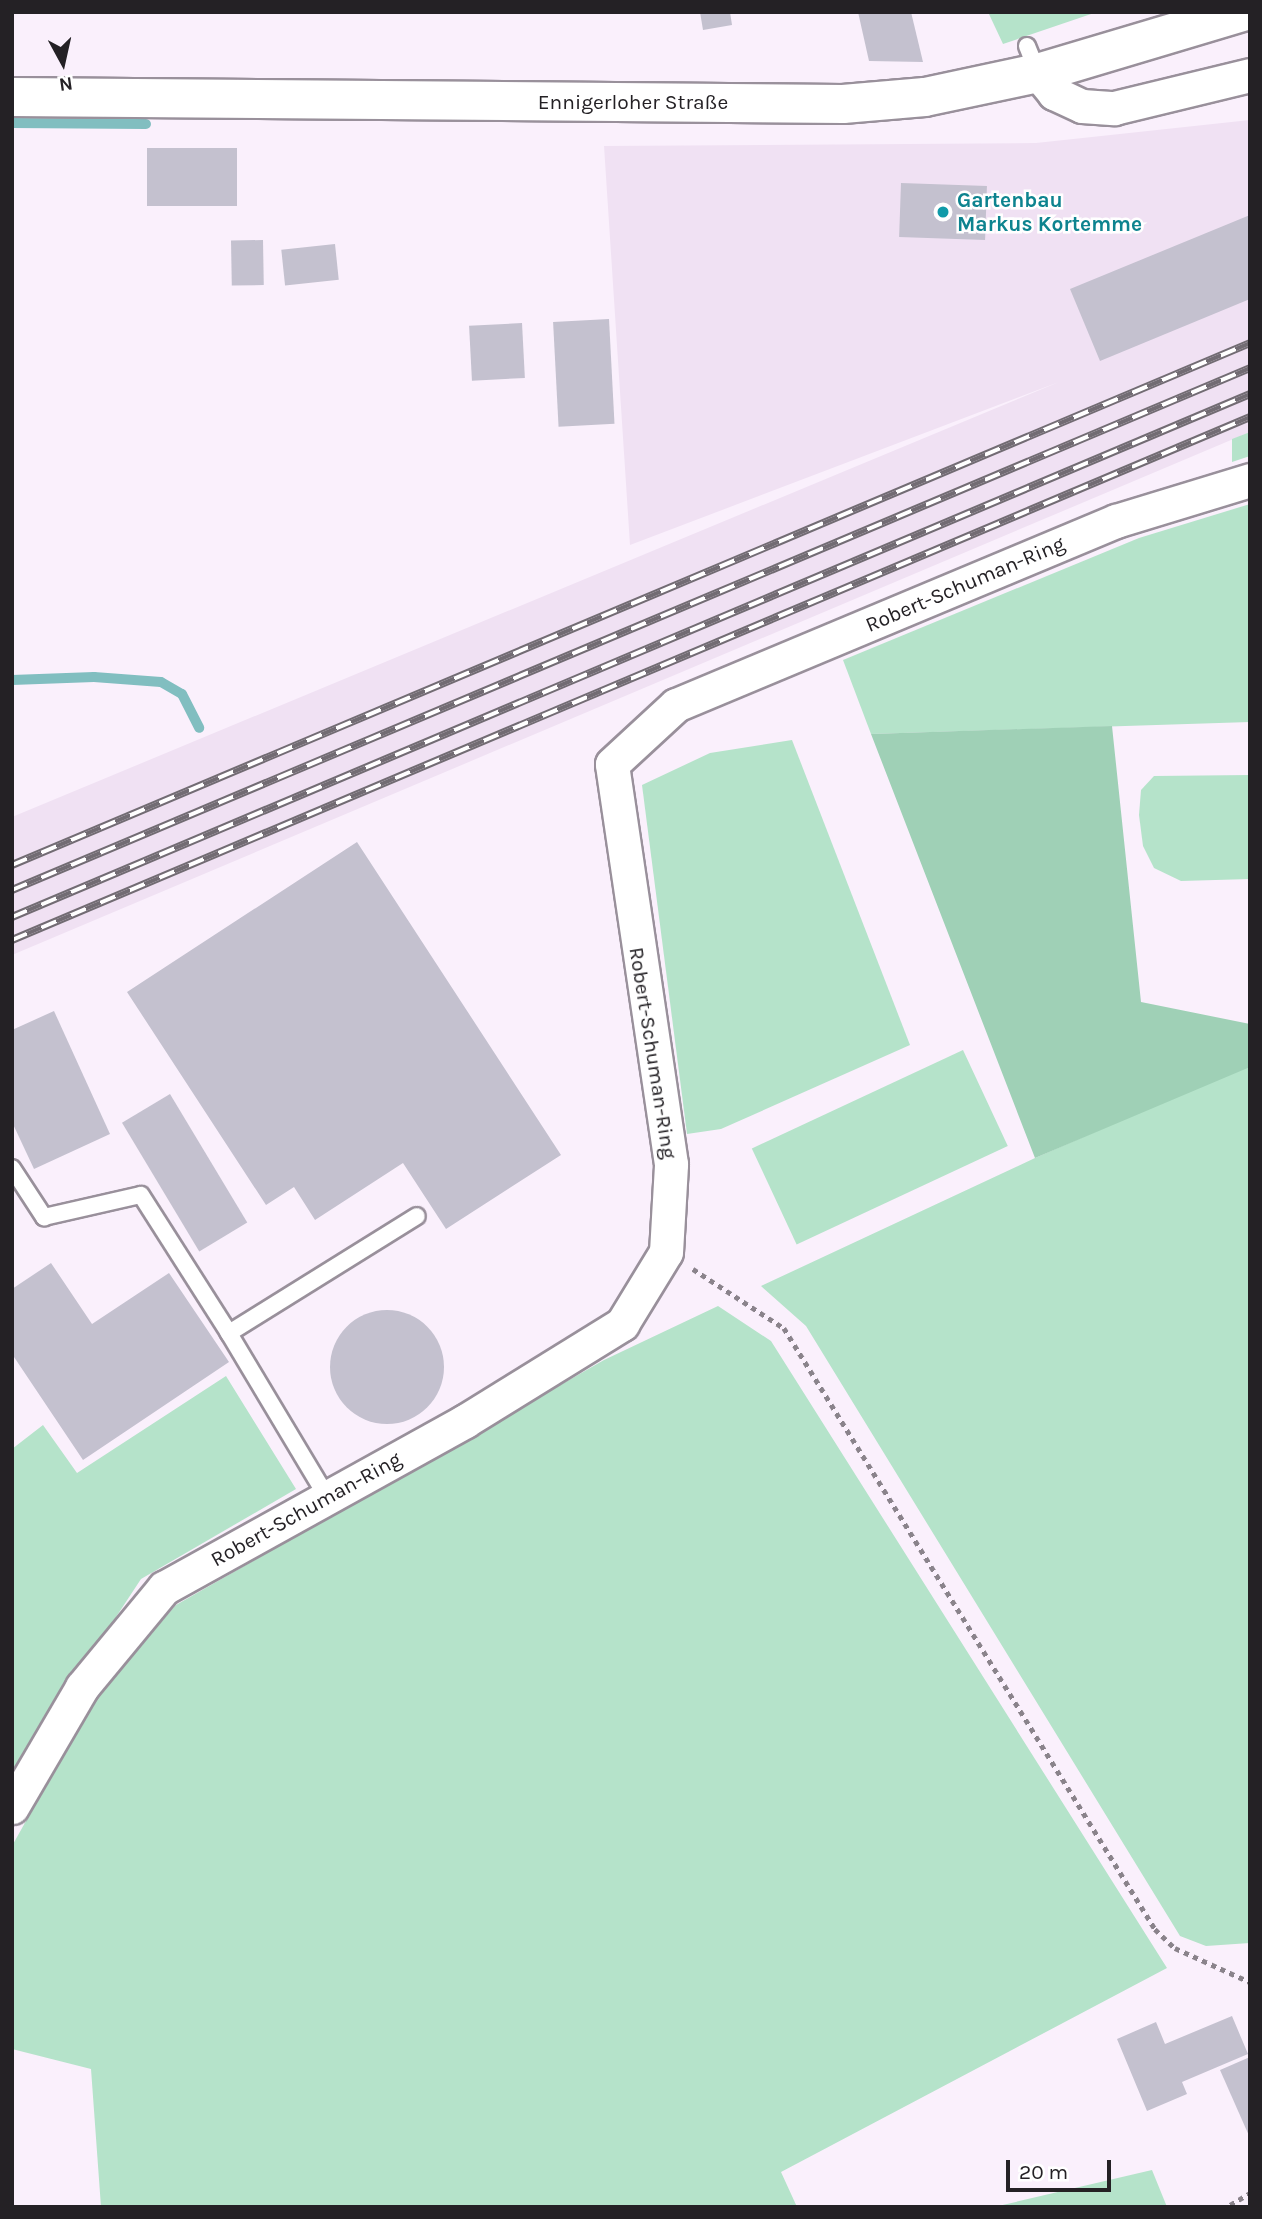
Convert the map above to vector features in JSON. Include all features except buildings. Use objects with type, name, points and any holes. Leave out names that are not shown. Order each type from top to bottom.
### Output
[{"type":"main road","name":"Ennigerloher Straße","points":[[12,97],[843,104],[925,97],[1033,60],[1242,12]]},
{"type":"street","points":[[1033,60],[1054,93],[1082,106],[1114,108],[1250,75]]},
{"type":"street","name":"Robert-Schuman-Ring","points":[[12,1807],[82,1687],[164,1588],[465,1421],[622,1324],[666,1252],[671,1164],[612,764],[677,705],[1116,521],[1250,480]]},
{"type":"lane","points":[[12,1167],[44,1217],[141,1195],[229,1333],[327,1497]]},
{"type":"lane","points":[[229,1333],[417,1216]]},
{"type":"path","points":[[666,1252],[783,1328],[1155,1929],[1175,1948],[1250,1982]]},
{"type":"path","points":[[1230,2204],[1250,2193]]},
{"type":"shaded area","points":[[1250,120],[1250,432],[12,955],[12,817],[1059,382],[630,545],[604,146],[1036,143]]},
{"type":"green space","points":[[988,12],[1097,12],[1003,44]]},
{"type":"green space","points":[[1250,432],[1250,456],[1232,462],[1232,439]]},
{"type":"green space","points":[[1250,504],[1250,722],[871,734],[843,660],[1139,538]]},
{"type":"green space","points":[[1112,726],[1141,1002],[1250,1024],[1250,1067],[1035,1158],[871,734]]},
{"type":"green space","points":[[792,740],[910,1045],[721,1129],[687,1134],[642,785],[710,753]]},
{"type":"green space","points":[[1250,775],[1250,879],[1181,881],[1154,868],[1143,846],[1139,815],[1141,790],[1154,776]]},
{"type":"green space","points":[[963,1050],[1008,1146],[797,1245],[752,1148]]},
{"type":"green space","points":[[1244,1067],[1250,1067],[1250,1943],[1206,1946],[1180,1936],[806,1326],[761,1286],[1035,1158]]},
{"type":"green space","points":[[718,1306],[771,1341],[1167,1968],[781,2172],[797,2207],[101,2207],[91,2069],[12,2049],[12,1846],[97,1694],[176,1605],[604,1360]]},
{"type":"green space","points":[[226,1376],[296,1489],[141,1579],[12,1775],[12,1449],[43,1425],[77,1473]]},
{"type":"green space","points":[[1152,2170],[1167,2207],[994,2207]]},
{"type":"waterway","points":[[12,123],[146,124]]},
{"type":"waterway","points":[[12,680],[94,677],[161,682],[182,694],[199,728]]},
{"type":"railway","points":[[12,865],[1250,343]]},
{"type":"railway","points":[[12,890],[1250,368]]},
{"type":"railway","points":[[12,917],[1250,394]]},
{"type":"railway","points":[[12,940],[1250,417]]},
{"type":"place","name":"Gartenbau Markus Kortemme","points":[[943,212]]}]
